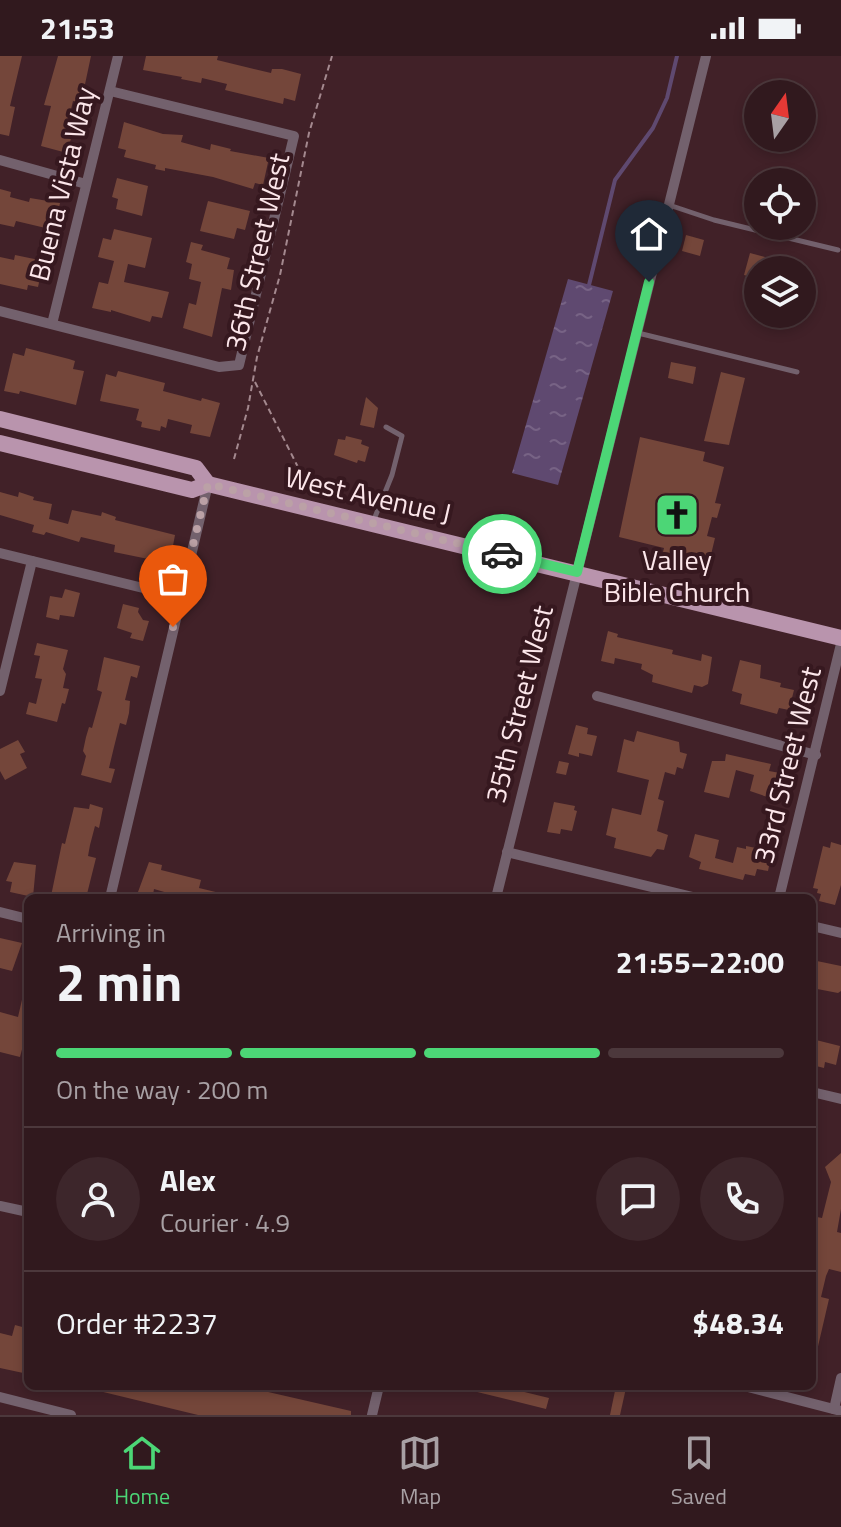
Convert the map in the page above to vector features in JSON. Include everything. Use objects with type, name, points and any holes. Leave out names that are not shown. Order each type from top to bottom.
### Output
[{"type":"main road","name":"West Avenue J","points":[[0,419],[196,468],[208,484]]},
{"type":"main road","name":"West Avenue J","points":[[0,443],[192,490],[208,484],[841,638]]},
{"type":"street","name":"Buena Vista Way","points":[[52,324],[118,56]]},
{"type":"street","name":"35th Street West","points":[[497,894],[706,56]]},
{"type":"street","name":"36th Street West","points":[[110,91],[294,136],[239,365]]},
{"type":"street","points":[[0,160],[86,184]]},
{"type":"street","points":[[0,311],[219,367],[239,365]]},
{"type":"street","points":[[111,894],[208,484]]},
{"type":"street","points":[[0,553],[180,597]]},
{"type":"street","points":[[0,691],[32,561]]},
{"type":"street","name":"33rd Street West","points":[[780,894],[841,644]]},
{"type":"street","points":[[597,696],[816,755]]},
{"type":"street","points":[[507,852],[680,894]]},
{"type":"street","points":[[0,912],[24,918]]},
{"type":"street","points":[[816,927],[841,933]]},
{"type":"street","points":[[816,1093],[841,1099]]},
{"type":"street","points":[[0,1206],[24,1211]]},
{"type":"street","points":[[760,1390],[837,1410],[841,1378]]},
{"type":"street","points":[[372,1415],[378,1390]]},
{"type":"street","points":[[0,1397],[71,1415]]},
{"type":"lane","points":[[668,205],[714,220],[838,250]]},
{"type":"lane","points":[[637,333],[797,372]]},
{"type":"lane","points":[[373,523],[401,449],[402,436],[386,427]]},
{"type":"path","name":"36th Street West","points":[[234,459],[280,275],[309,133],[332,56]]},
{"type":"path","points":[[239,365],[254,379],[303,477]]},
{"type":"water","points":[[568,279],[613,291],[558,485],[512,473]]},
{"type":"building","points":[[0,56],[22,56],[10,106],[15,107],[9,136],[0,134]]},
{"type":"building","points":[[58,56],[91,56],[81,103],[73,101],[68,122],[73,123],[72,135],[67,153],[41,146],[51,106],[44,105]]},
{"type":"building","points":[[146,56],[218,56],[217,60],[271,73],[272,69],[282,69],[301,74],[295,101],[284,98],[283,104],[225,90],[227,84],[202,78],[201,83],[143,70]]},
{"type":"building","points":[[124,122],[163,134],[183,135],[181,142],[210,150],[211,144],[269,158],[263,185],[255,183],[253,189],[213,177],[155,169],[156,165],[124,157],[126,150],[118,148]]},
{"type":"building","points":[[117,178],[148,186],[142,216],[116,209],[118,199],[112,197]]},
{"type":"building","points":[[0,189],[11,192],[10,197],[29,202],[30,198],[60,203],[54,230],[16,221],[14,227],[0,224]]},
{"type":"building","points":[[208,201],[250,211],[245,230],[237,228],[234,239],[200,231]]},
{"type":"building","points":[[114,229],[152,238],[145,268],[128,264],[124,282],[169,292],[162,318],[152,316],[150,322],[111,310],[92,308],[99,282],[108,284],[114,261],[98,257],[103,238],[111,240]]},
{"type":"building","points":[[686,235],[704,240],[700,256],[682,251]]},
{"type":"building","points":[[191,242],[203,245],[201,250],[230,258],[227,269],[234,270],[231,290],[222,288],[212,337],[183,328],[189,303],[196,305],[201,282],[189,279],[192,264],[186,262]]},
{"type":"building","points":[[15,255],[44,261],[38,287],[28,285],[27,290],[0,284],[0,257],[14,260]]},
{"type":"building","points":[[26,348],[75,361],[73,369],[84,371],[76,405],[20,391],[19,394],[4,391],[13,353],[24,356]]},
{"type":"building","points":[[671,362],[696,367],[693,384],[668,378]]},
{"type":"building","points":[[118,371],[165,383],[163,391],[220,403],[210,437],[190,433],[192,425],[168,419],[166,428],[161,426],[160,431],[141,427],[142,422],[136,420],[139,409],[100,401],[106,374],[116,377]]},
{"type":"building","points":[[721,372],[745,378],[729,445],[704,441]]},
{"type":"building","points":[[366,397],[378,408],[374,428],[360,425]]},
{"type":"building","points":[[346,436],[362,440],[361,444],[369,447],[365,462],[358,460],[357,463],[334,455],[338,439],[345,440]]},
{"type":"building","points":[[640,437],[705,452],[703,461],[724,467],[715,503],[721,504],[717,518],[712,517],[707,536],[715,538],[709,563],[619,537]]},
{"type":"building","points":[[0,492],[18,497],[19,492],[34,497],[33,500],[52,504],[49,519],[68,524],[72,510],[101,516],[102,512],[116,517],[115,520],[175,535],[172,551],[160,555],[158,561],[114,552],[115,545],[81,537],[79,542],[46,532],[44,535],[32,532],[34,525],[0,515]]},
{"type":"building","points":[[65,589],[80,593],[74,617],[60,615],[59,620],[46,617],[50,596],[62,598]]},
{"type":"building","points":[[123,604],[139,608],[143,620],[149,621],[143,641],[130,638],[132,633],[117,628]]},
{"type":"building","points":[[608,631],[618,634],[617,637],[673,650],[672,654],[701,661],[702,654],[712,657],[708,684],[702,687],[694,685],[692,693],[652,682],[653,675],[641,669],[642,664],[615,658],[614,664],[601,661]]},
{"type":"building","points":[[37,643],[68,650],[63,669],[66,674],[63,688],[69,689],[57,722],[26,714],[29,702],[36,704],[42,679],[35,678],[40,656],[34,655]]},
{"type":"building","points":[[104,657],[140,666],[137,678],[131,676],[125,700],[130,701],[129,713],[126,725],[120,723],[109,768],[115,769],[111,783],[81,775],[86,756],[83,751],[86,737],[89,727],[92,728],[102,692],[97,690]]},
{"type":"building","points":[[740,660],[761,665],[760,678],[794,690],[789,710],[779,708],[777,714],[740,704],[742,694],[732,691]]},
{"type":"building","points":[[576,725],[588,728],[587,734],[597,736],[592,756],[568,754]]},
{"type":"building","points":[[637,731],[679,742],[680,752],[687,754],[683,769],[677,767],[675,775],[665,772],[658,799],[664,801],[657,831],[668,835],[664,850],[657,849],[651,857],[614,848],[616,838],[606,835],[612,808],[641,815],[649,780],[617,772],[624,739],[634,742]]},
{"type":"building","points":[[18,740],[25,752],[20,754],[27,768],[5,780],[0,771],[0,749]]},
{"type":"building","points":[[726,754],[771,764],[769,771],[780,773],[773,799],[750,791],[754,775],[736,770],[729,798],[704,792],[712,761],[725,761]]},
{"type":"building","points":[[559,761],[569,763],[566,775],[556,773]]},
{"type":"building","points":[[554,802],[575,806],[574,810],[577,811],[572,831],[561,829],[560,834],[547,832]]},
{"type":"building","points":[[90,804],[103,808],[99,828],[95,826],[90,845],[88,856],[96,858],[87,894],[51,894],[62,843],[65,844],[74,807],[89,809]]},
{"type":"building","points":[[695,834],[719,840],[715,858],[733,863],[737,847],[761,849],[759,858],[770,861],[768,871],[757,869],[755,876],[745,874],[743,880],[699,869],[701,862],[689,857]]},
{"type":"building","points":[[831,842],[841,845],[841,885],[835,905],[819,901],[821,894],[813,888],[823,846],[830,848]]},
{"type":"building","points":[[14,862],[36,865],[33,894],[10,892],[12,882],[6,881]]},
{"type":"building","points":[[149,862],[162,865],[161,870],[201,880],[199,888],[224,894],[171,894],[154,889],[153,894],[138,892]]},
{"type":"building","points":[[0,938],[22,943],[12,971],[0,968]]},
{"type":"building","points":[[816,961],[841,966],[841,991],[816,989]]},
{"type":"building","points":[[24,991],[24,1042],[20,1057],[0,1052],[0,1012],[18,1017]]},
{"type":"building","points":[[816,1040],[840,1046],[836,1065],[825,1062],[824,1068],[816,1066]]},
{"type":"building","points":[[841,1153],[841,1209],[837,1232],[841,1233],[841,1272],[829,1269],[826,1276],[821,1297],[829,1299],[816,1355],[816,1221],[817,1217],[822,1218],[831,1182],[825,1167]]},
{"type":"building","points":[[15,1325],[24,1327],[24,1373],[0,1368],[0,1333],[12,1336]]},
{"type":"building","points":[[95,1390],[259,1390],[351,1411],[351,1415],[198,1415]]},
{"type":"building","points":[[469,1390],[516,1390],[549,1398],[546,1409]]},
{"type":"building","points":[[615,1390],[626,1390],[620,1415],[610,1415]]},
{"type":"waterway","points":[[589,285],[615,180],[653,128],[667,98],[677,56]]},
{"type":"way so far","points":[[173,627],[208,484],[502,554]]},
{"type":"place","name":"Valley Bible Church","points":[[677,515]]},
{"type":"route","points":[[502,554],[577,572],[649,282]]}]
